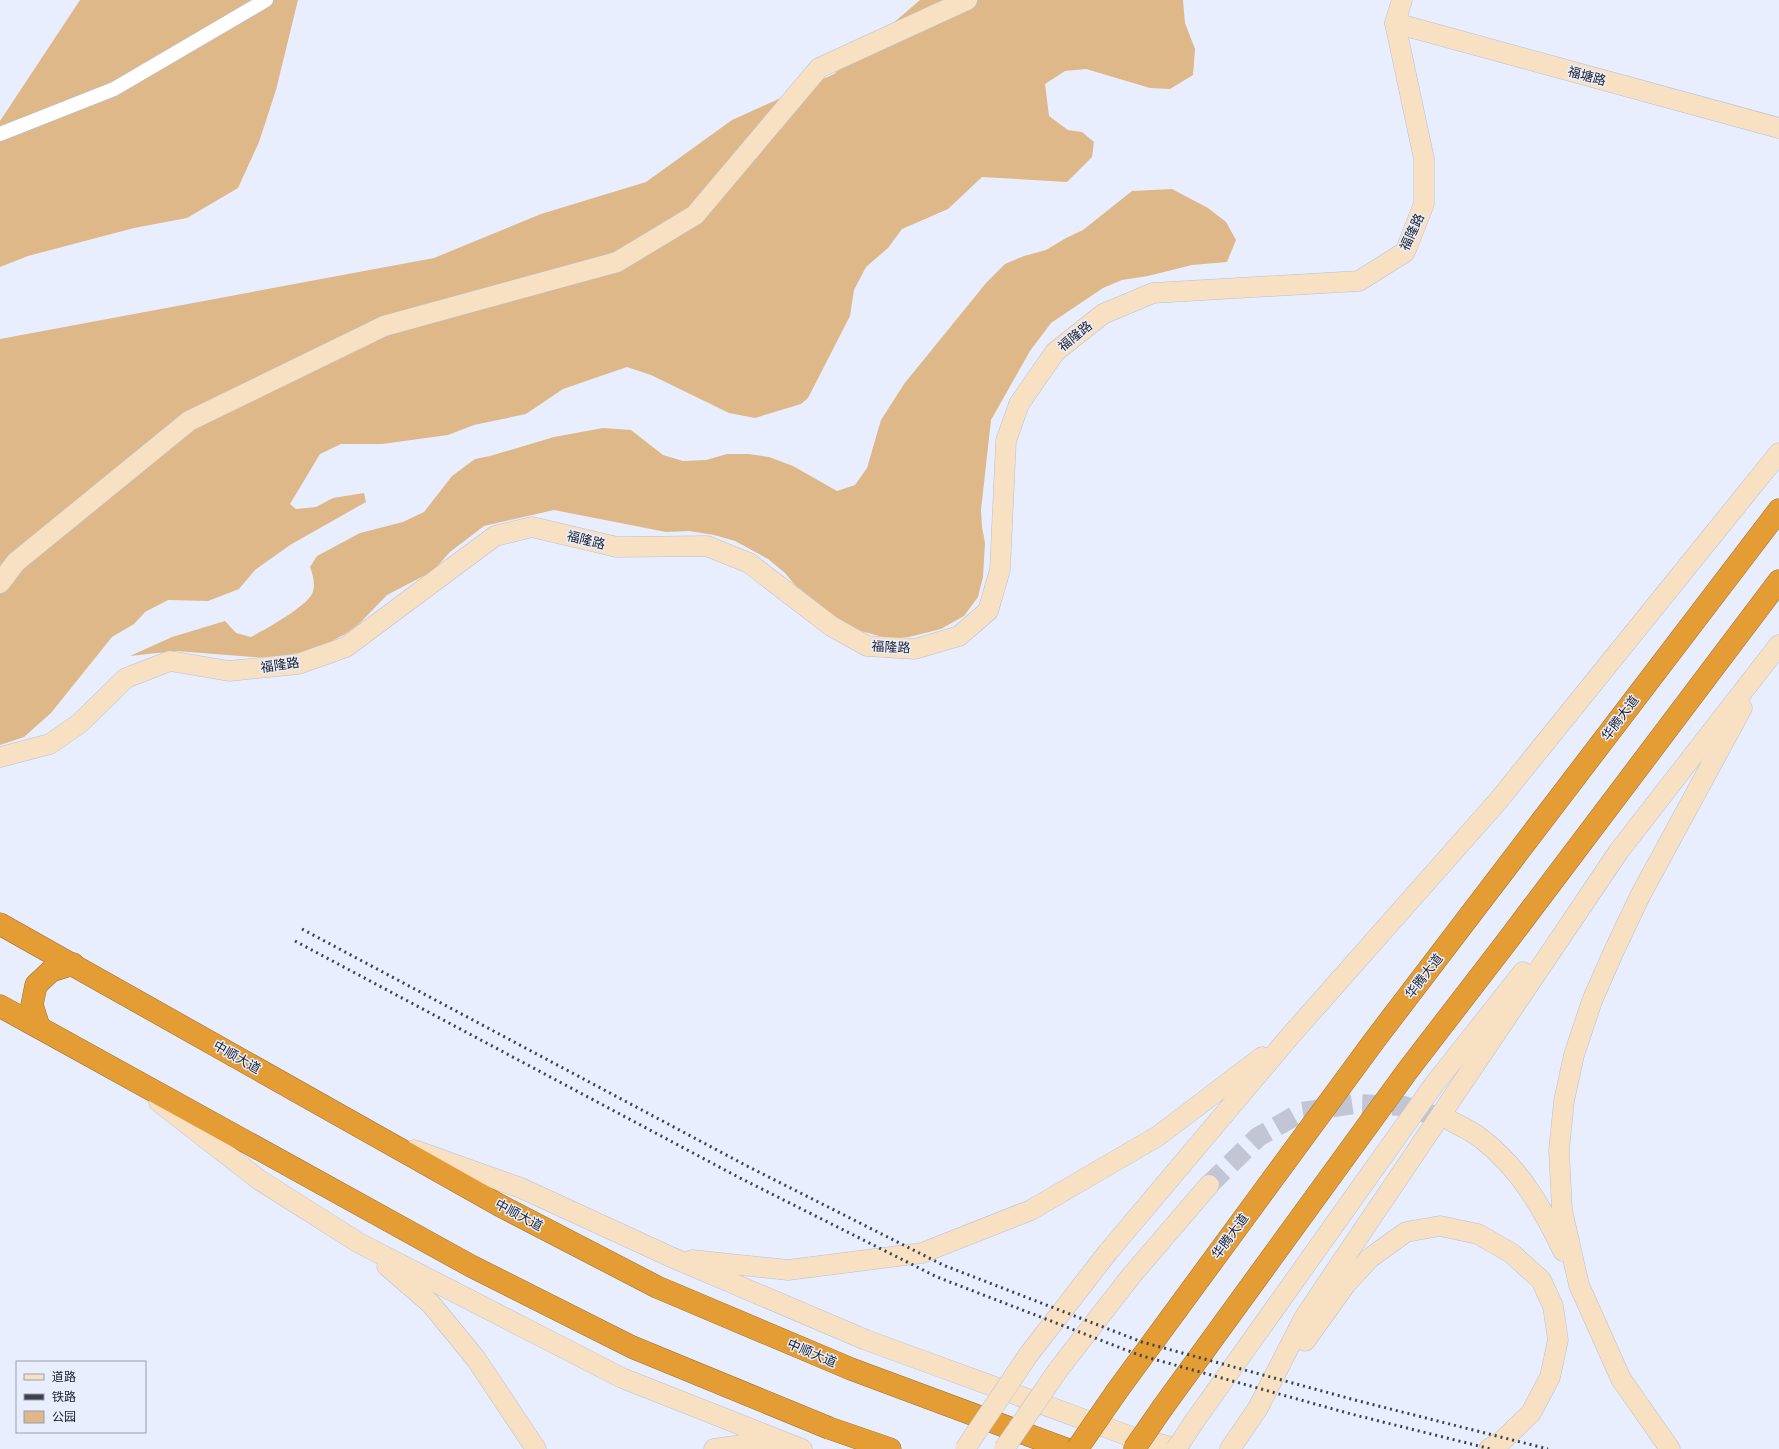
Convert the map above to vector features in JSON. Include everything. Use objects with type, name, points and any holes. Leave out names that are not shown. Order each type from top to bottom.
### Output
[{"type":"highway","name":"华腾大道","points":[[1077,1449],[1117,1391],[1374,1041],[1779,510]]},
{"type":"highway","points":[[1134,1449],[1408,1070],[1779,581]]},
{"type":"highway","name":"中顺大道","points":[[0,924],[499,1205],[657,1287],[851,1369],[1066,1449]]},
{"type":"highway","points":[[39,1027],[32,1005],[36,985],[51,971],[73,964]]},
{"type":"highway","points":[[0,1006],[471,1266],[632,1347],[830,1428],[890,1449]]},
{"type":"main road","points":[[0,583],[16,562],[189,421],[384,326],[616,262],[649,243],[695,215],[819,68],[967,0]]},
{"type":"main road","name":"福隆路","points":[[0,757],[50,744],[80,723],[126,678],[170,661],[229,671],[298,664],[346,647],[495,536],[532,527],[616,548],[707,546],[749,563],[831,626],[867,646],[915,649],[959,636],[988,611],[1000,570],[1006,441],[1019,404],[1055,352],[1103,314],[1153,293],[1359,281],[1405,252],[1424,204],[1424,159],[1395,23],[1402,0]]},
{"type":"main road","name":"福塘路","points":[[1395,23],[1779,128]]},
{"type":"main road","points":[[966,1449],[1029,1354],[1108,1252],[1291,1035],[1498,801],[1779,453]]},
{"type":"main road","points":[[378,1137],[521,1188],[671,1257],[866,1340],[1132,1436],[1178,1449],[1196,1419],[1433,1086],[1619,851],[1775,650]]},
{"type":"main road","points":[[1579,1285],[1562,1210],[1559,1150],[1564,1101],[1574,1055],[1592,1001],[1640,896],[1775,650]]},
{"type":"main road","points":[[1258,1408],[1304,1318],[1619,851]]},
{"type":"main road","points":[[671,1257],[788,1270],[922,1253],[1031,1210],[1158,1136],[1291,1035]]},
{"type":"main road","points":[[126,1076],[258,1179],[359,1243],[622,1378],[802,1449]]},
{"type":"main road","points":[[1452,1121],[1482,1139],[1512,1166],[1545,1213],[1579,1285],[1620,1379],[1670,1449]]},
{"type":"main road","points":[[1004,1449],[1058,1370],[1131,1276],[1209,1185]]},
{"type":"main road","points":[[1230,1449],[1334,1299],[1370,1258],[1406,1232],[1440,1226],[1478,1234],[1511,1253],[1542,1280],[1553,1306],[1558,1340],[1550,1377],[1531,1413],[1502,1441],[1489,1449]]},
{"type":"main road","points":[[359,1243],[431,1304],[476,1360],[536,1449]]},
{"type":"main road","points":[[520,1424],[529,1449]]},
{"type":"main road","points":[[714,1449],[779,1440]]},
{"type":"street","points":[[0,134],[114,89],[266,0]]},
{"type":"green space","points":[[80,0],[298,0],[276,90],[259,142],[238,188],[187,218],[134,228],[28,256],[0,267],[0,121]]},
{"type":"green space","points":[[920,0],[1183,0],[1185,23],[1195,49],[1193,75],[1170,89],[1150,88],[1086,69],[1065,71],[1045,84],[1049,116],[1068,130],[1082,132],[1094,142],[1092,157],[1067,182],[982,177],[948,209],[902,229],[888,248],[866,267],[854,290],[850,316],[808,398],[801,404],[755,418],[729,413],[651,375],[627,367],[563,389],[526,414],[474,425],[448,435],[382,444],[341,444],[320,454],[290,504],[296,509],[316,507],[333,498],[364,493],[366,502],[290,545],[255,570],[239,589],[208,601],[168,600],[145,612],[134,624],[112,637],[51,713],[24,737],[0,745],[0,339],[434,258],[541,214],[646,182],[732,120],[834,74]]},
{"type":"green space","points":[[1172,189],[1208,208],[1226,222],[1236,240],[1227,262],[1192,265],[1148,276],[1122,280],[1103,288],[1051,323],[1030,351],[991,420],[981,510],[985,543],[983,577],[978,597],[964,616],[941,629],[909,637],[890,639],[857,630],[839,620],[795,585],[785,573],[768,559],[735,541],[714,535],[689,531],[666,532],[554,510],[484,526],[450,552],[433,571],[387,595],[359,624],[345,634],[327,644],[305,652],[267,658],[176,651],[130,656],[172,637],[225,621],[236,633],[251,637],[284,618],[308,600],[314,587],[310,567],[317,556],[360,533],[403,522],[424,512],[452,476],[475,459],[554,437],[603,428],[631,430],[663,455],[683,461],[706,460],[727,454],[749,454],[769,457],[793,466],[837,491],[855,485],[867,468],[881,420],[904,384],[986,283],[1005,264],[1024,256],[1046,250],[1083,230],[1132,191]]},
{"type":"tunnel","points":[[1209,1185],[1258,1137],[1302,1112],[1354,1104],[1404,1106],[1451,1121]]},
{"type":"railway","points":[[302,929],[747,1166],[943,1265],[1142,1342],[1355,1400],[1548,1449]]},
{"type":"railway","points":[[295,941],[740,1178],[937,1277],[1139,1355],[1351,1414],[1491,1449]]}]
